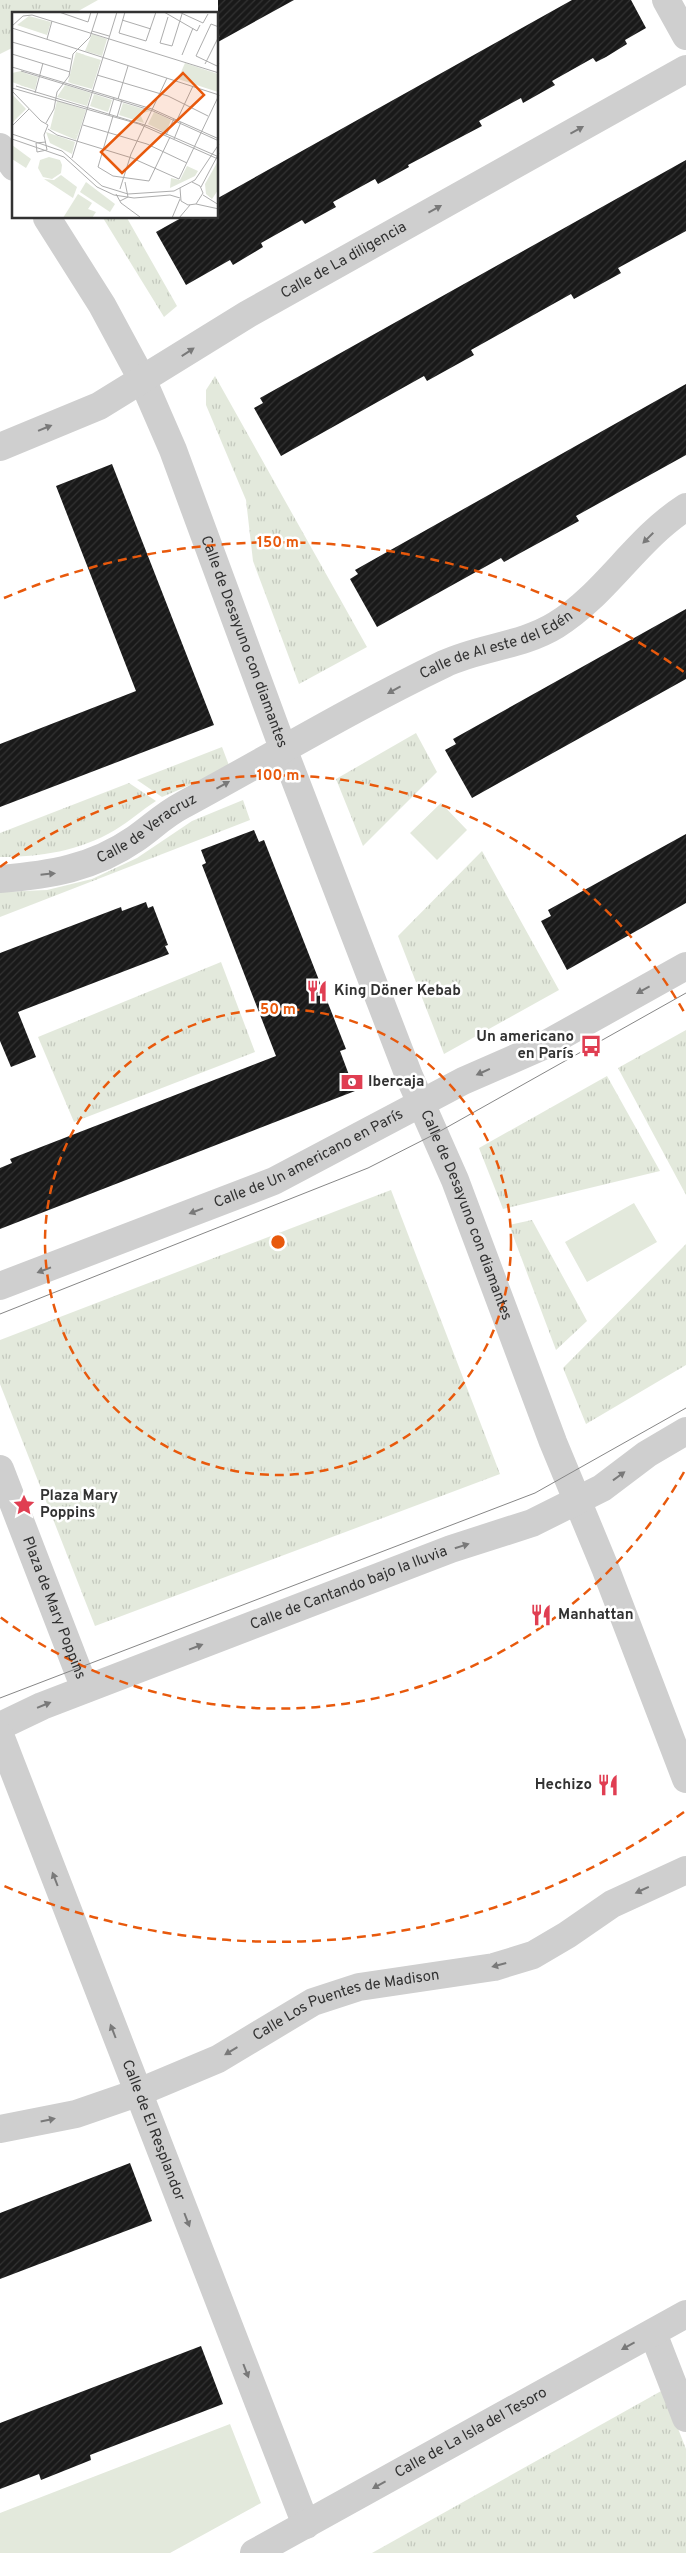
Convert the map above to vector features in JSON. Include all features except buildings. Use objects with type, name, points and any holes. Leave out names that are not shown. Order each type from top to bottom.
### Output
[{"type":"street","points":[[666,0],[686,36]]},
{"type":"street","name":"Calle de La diligencia","points":[[0,446],[99,406],[143,381],[248,314],[686,69]]},
{"type":"street","points":[[0,147],[12,164]]},
{"type":"street","name":"Calle de Desayuno con diamantes","points":[[48,219],[102,305],[143,381],[211,549],[284,751],[421,1104],[455,1180],[577,1501],[606,1570],[686,1779]]},
{"type":"street","name":"Calle de Al este del Edén","points":[[284,751],[445,664],[466,655],[532,636],[556,625],[580,607],[652,535],[686,507]]},
{"type":"street","name":"Calle de Veracruz","points":[[0,879],[59,873],[102,859],[135,839],[179,807],[284,751]]},
{"type":"street","name":"Calle de Un americano en París","points":[[0,1286],[274,1181],[463,1081],[541,1046],[686,966]]},
{"type":"street","name":"Calle de Cantando bajo la lluvia","points":[[0,1726],[22,1714],[451,1549],[532,1523],[602,1488],[647,1454],[686,1431]]},
{"type":"street","name":"Plaza de Mary Poppins","points":[[0,1469],[85,1690]]},
{"type":"street","name":"Calle de El Resplandor","points":[[0,1735],[137,2093],[306,2524]]},
{"type":"street","name":"Calle Los Puentes de Madison","points":[[0,2129],[76,2114],[137,2093],[218,2059],[313,2002],[359,1987],[494,1967],[533,1955],[567,1935],[612,1904],[686,1870]]},
{"type":"street","name":"Calle de La Isla del Tesoro","points":[[254,2553],[686,2314]]},
{"type":"street","points":[[653,2333],[686,2418]]},
{"type":"green space","points":[[0,0],[98,0],[77,12],[12,12],[12,48],[0,54]]},
{"type":"green space","points":[[104,219],[128,219],[177,306],[164,317]]},
{"type":"green space","points":[[215,376],[367,647],[299,684],[253,561],[246,500],[206,405],[206,390]]},
{"type":"green space","points":[[416,733],[437,772],[363,846],[336,779]]},
{"type":"green space","points":[[222,747],[230,768],[162,797],[137,780]]},
{"type":"green space","points":[[129,783],[156,801],[115,830],[74,848],[30,856],[0,857],[0,833]]},
{"type":"green space","points":[[243,800],[250,820],[0,917],[0,892],[47,890],[92,879],[137,858],[192,821]]},
{"type":"green space","points":[[441,803],[467,830],[437,860],[410,833]]},
{"type":"green space","points":[[482,851],[559,990],[444,1054],[398,936]]},
{"type":"green space","points":[[221,962],[255,1052],[74,1122],[38,1037]]},
{"type":"green space","points":[[686,1030],[686,1195],[618,1068]]},
{"type":"green space","points":[[607,1076],[660,1171],[503,1209],[479,1148]]},
{"type":"green space","points":[[391,1190],[500,1474],[95,1626],[0,1384],[0,1340]]},
{"type":"green space","points":[[634,1203],[657,1242],[587,1282],[565,1242]]},
{"type":"green space","points":[[532,1220],[587,1321],[556,1350],[509,1225]]},
{"type":"green space","points":[[686,1244],[686,1365],[586,1424],[563,1368]]},
{"type":"green space","points":[[663,2390],[686,2449],[686,2553],[372,2553]]},
{"type":"green space","points":[[230,2424],[261,2503],[170,2553],[0,2553],[0,2513]]},
{"type":"tram line","points":[[0,1314],[368,1168],[435,1134],[686,993]]},
{"type":"tram line","points":[[0,1698],[535,1493],[686,1408]]},
{"type":"place","name":"King Döner Kebab","points":[[317,991]]},
{"type":"place","name":"Un americano en París","points":[[591,1046]]},
{"type":"place","name":"Ibercaja","points":[[352,1082]]},
{"type":"place","name":"Plaza Mary Poppins","points":[[24,1505]]},
{"type":"place","name":"Manhattan","points":[[541,1615]]},
{"type":"place","name":"Hechizo","points":[[608,1785]]}]
